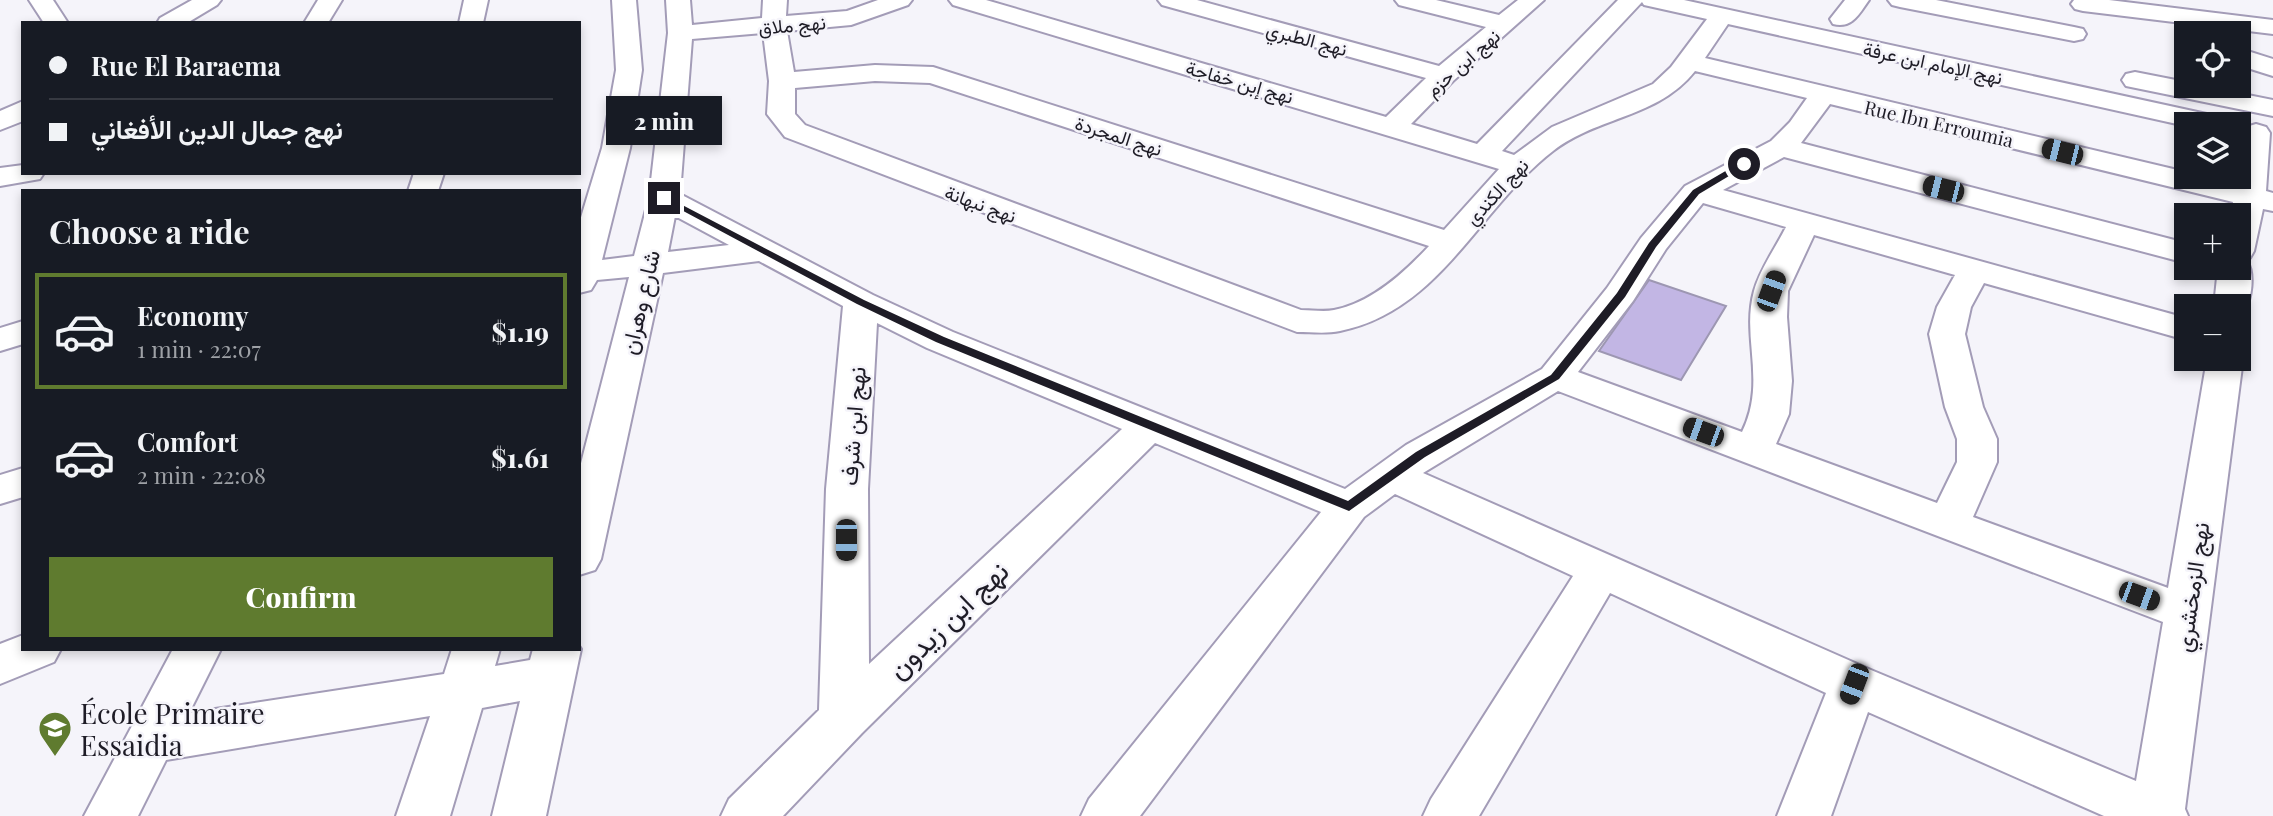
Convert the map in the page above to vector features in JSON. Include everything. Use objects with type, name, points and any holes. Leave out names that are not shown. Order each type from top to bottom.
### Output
[{"type":"street","points":[[41,0],[55,21]]},
{"type":"street","points":[[172,21],[209,0]]},
{"type":"street","points":[[317,21],[330,0]]},
{"type":"street","points":[[471,21],[476,0]]},
{"type":"street","points":[[624,0],[629,70],[616,148],[581,277],[649,262],[765,251]]},
{"type":"street","name":"شارع وهران","points":[[581,551],[664,198],[680,33],[678,0]]},
{"type":"street","name":"نهج ملاق","points":[[680,33],[774,13],[859,17],[900,0]]},
{"type":"street","name":"نهج إبن خفاجة","points":[[961,0],[1518,164]]},
{"type":"street","points":[[1022,18],[1057,0]]},
{"type":"street","name":"نهج الطبري","points":[[1170,0],[1444,75]]},
{"type":"street","points":[[1407,0],[1505,24]]},
{"type":"street","name":"نهج ابن حزم","points":[[1393,126],[1444,75],[1532,0]]},
{"type":"street","points":[[1483,154],[1631,0]]},
{"type":"street","name":"نهج الإمام ابن عرفة","points":[[1652,0],[2174,115]]},
{"type":"street","points":[[1750,0],[1849,10],[1986,49]]},
{"type":"street","points":[[1900,0],[2078,21],[2115,9],[2232,11],[2273,27]]},
{"type":"street","points":[[2011,0],[2078,21]]},
{"type":"street","points":[[2115,9],[2174,31]]},
{"type":"street","points":[[2232,11],[2273,38]]},
{"type":"street","name":"نهج نبهانة","points":[[774,13],[782,81],[781,114],[795,131],[929,184],[1297,321]]},
{"type":"street","name":"نهج الكندي","points":[[1297,321],[1318,325],[1335,323],[1396,297],[1415,281],[1518,164],[1550,139],[1668,86],[1722,16]]},
{"type":"street","name":"Rue Ibn Erroumia","points":[[1687,61],[2261,199]]},
{"type":"street","name":"نهج المجردة","points":[[782,81],[875,73],[933,75],[1449,242]]},
{"type":"street","points":[[2106,74],[2174,85]]},
{"type":"street","points":[[1108,816],[1349,507],[1432,447],[1555,377],[1621,295],[1652,245],[1696,192],[1781,147],[1800,128],[1822,95]]},
{"type":"street","points":[[2233,98],[2273,108]]},
{"type":"street","points":[[2251,222],[2261,199],[2256,133]]},
{"type":"street","points":[[1781,147],[2174,250]]},
{"type":"street","points":[[0,177],[21,174]]},
{"type":"street","points":[[1696,192],[2174,326]]},
{"type":"street","points":[[664,198],[861,302],[940,340],[1349,507]]},
{"type":"street","points":[[1753,450],[1770,414],[1773,382],[1769,317],[1771,291],[1804,223]]},
{"type":"street","points":[[1948,526],[1977,463],[1976,439],[1964,407],[1947,334],[1954,307],[1974,271]]},
{"type":"street","name":"نهج ابن شرف","points":[[844,718],[847,489],[861,302]]},
{"type":"street","points":[[0,340],[21,333]]},
{"type":"street","name":"نهج الزمخشري","points":[[2159,815],[2223,371]]},
{"type":"street","points":[[1555,377],[1948,526],[2187,613]]},
{"type":"street","name":"نهج ابن زيدون","points":[[748,816],[844,718],[1149,426]]},
{"type":"street","points":[[1392,476],[1854,684],[2159,815]]},
{"type":"street","points":[[0,490],[21,483]]},
{"type":"street","points":[[1450,816],[1600,571]]},
{"type":"street","points":[[0,665],[32,651]]},
{"type":"street","points":[[111,816],[196,651]]},
{"type":"street","points":[[150,741],[470,670],[554,663],[519,816]]},
{"type":"street","points":[[423,816],[470,670]]},
{"type":"street","points":[[1804,816],[1854,684]]},
{"type":"building","points":[[1649,280],[1726,306],[1681,380],[1599,351]]},
{"type":"place","name":"École Primaire Essaidia","points":[[55,758]]},
{"type":"route","points":[[664,198],[861,302],[940,340],[1349,507],[1420,455],[1555,377],[1621,295],[1652,245],[1696,192],[1744,164]]}]
